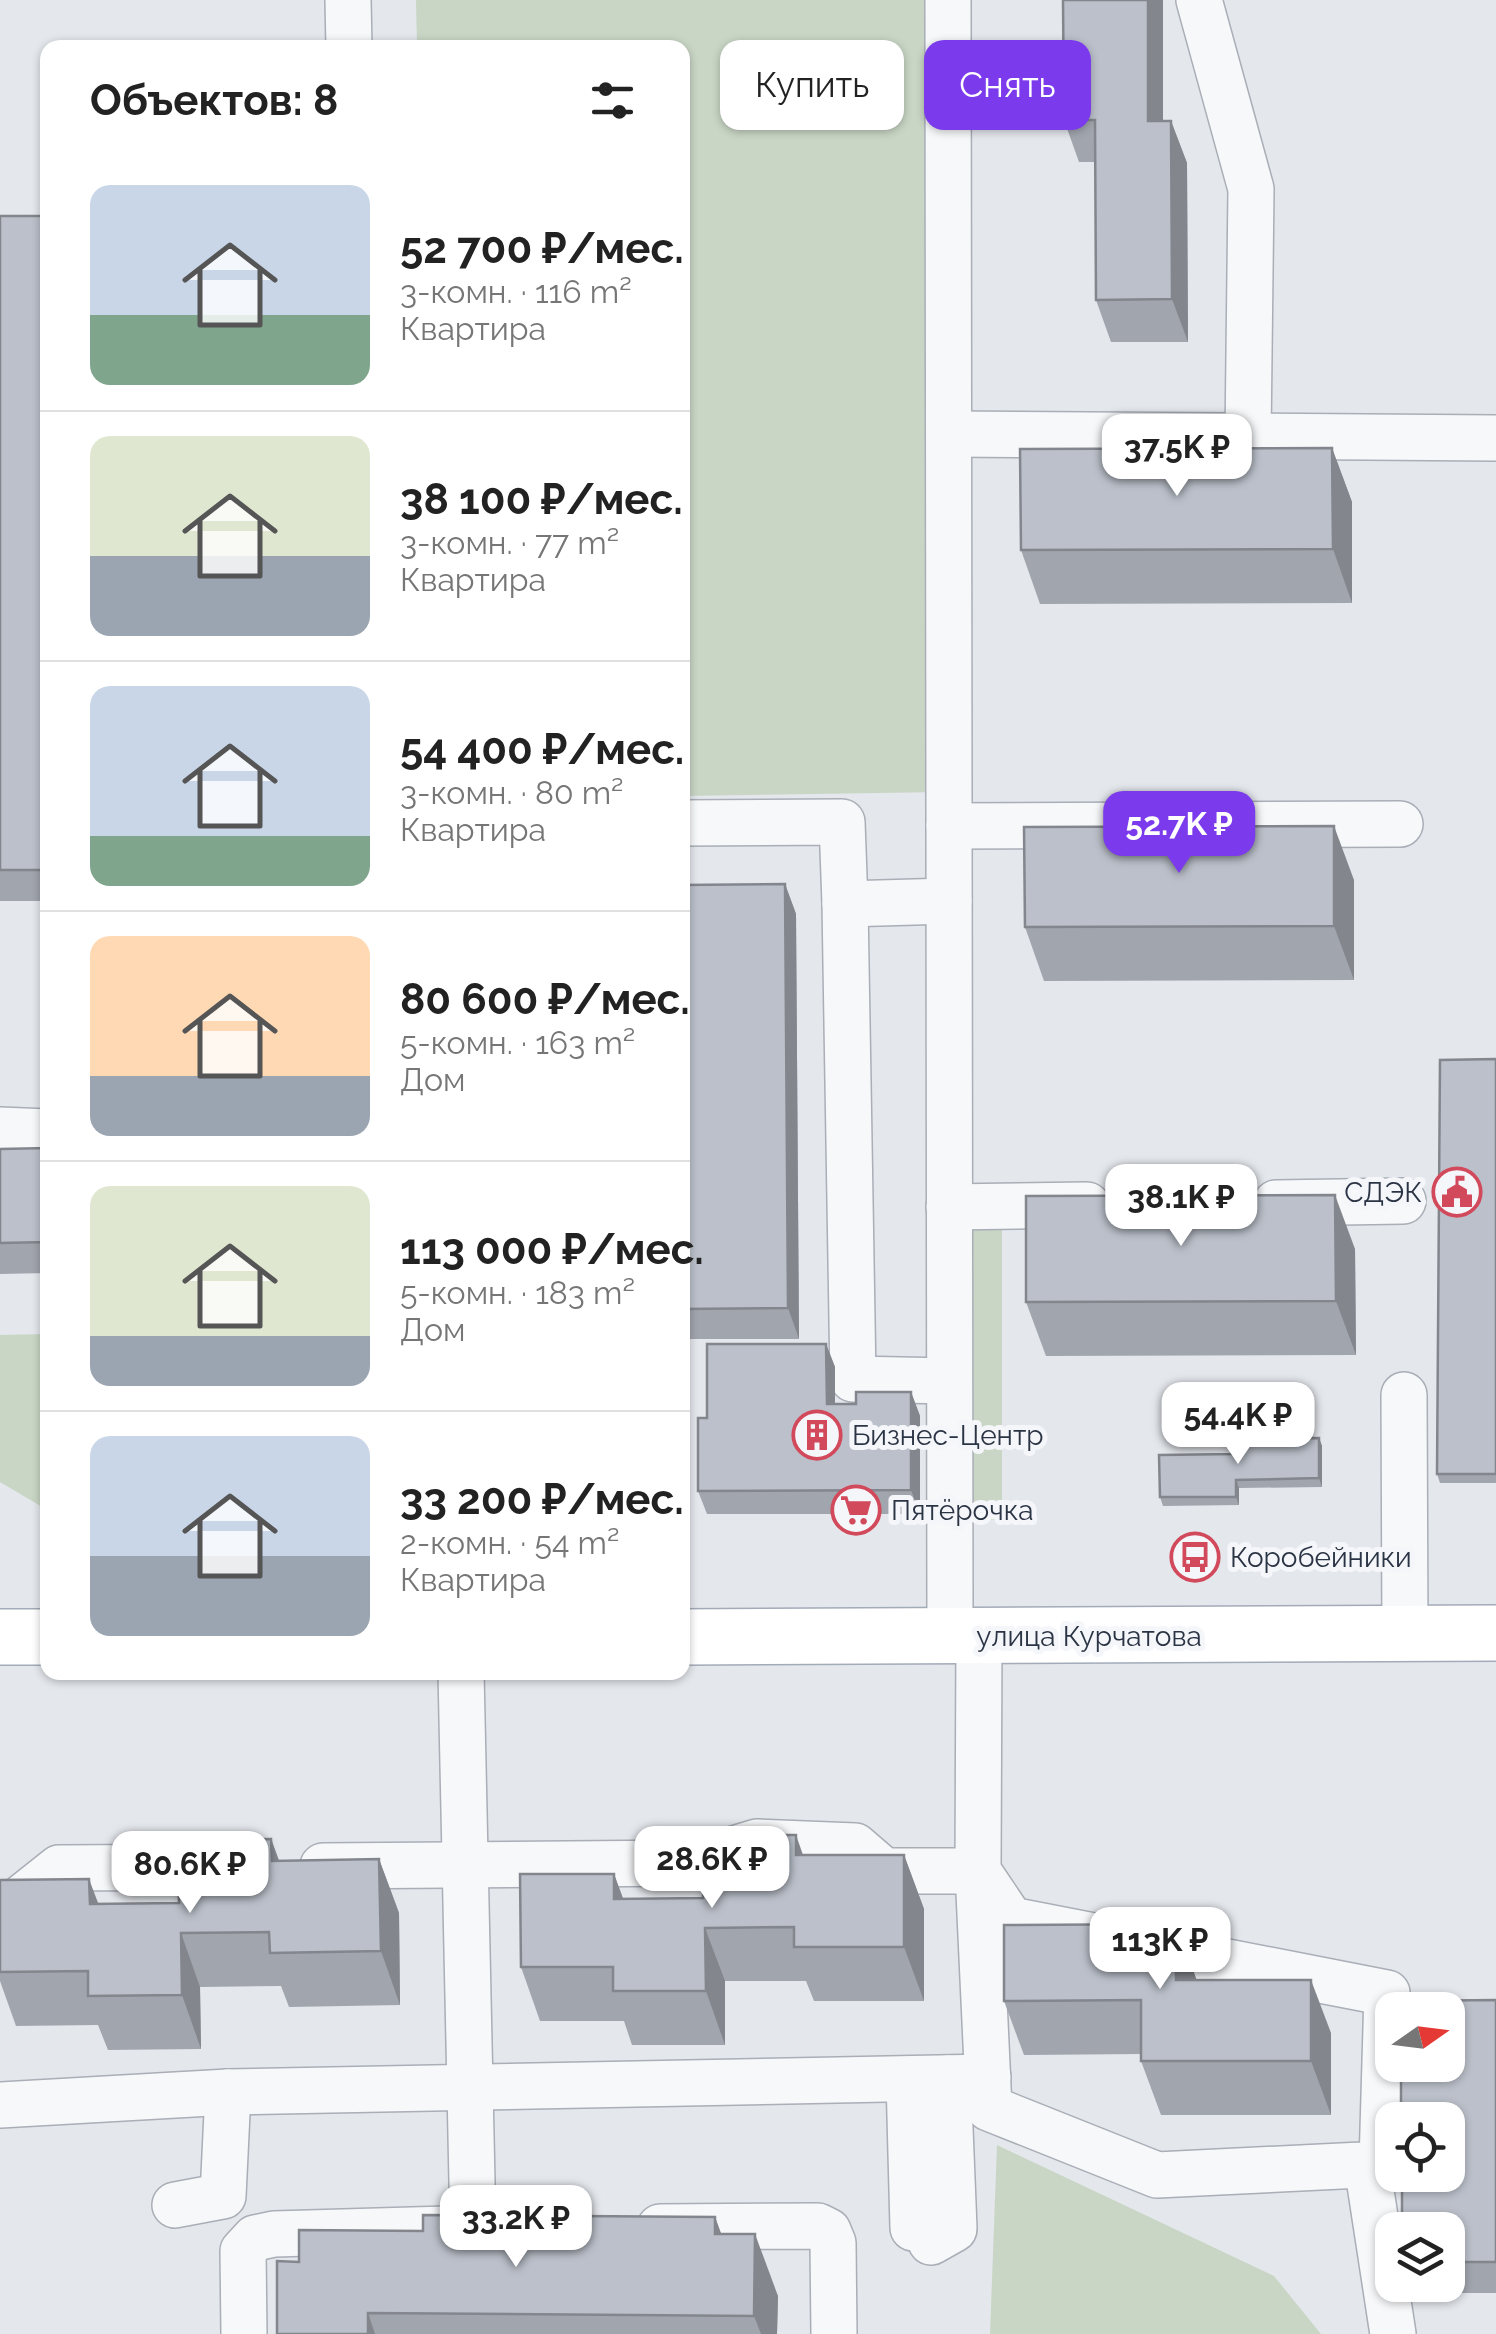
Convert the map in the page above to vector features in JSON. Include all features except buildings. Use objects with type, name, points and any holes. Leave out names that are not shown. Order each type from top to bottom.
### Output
[{"type":"main road","name":"улица Курчатова","points":[[690,1636],[1496,1633]]},
{"type":"main road","points":[[0,1636],[40,1636]]},
{"type":"street","points":[[348,0],[349,40]]},
{"type":"street","points":[[922,2235],[954,2229],[948,2078],[978,1870],[949,1381],[948,0]]},
{"type":"street","points":[[1199,0],[1251,189],[1248,437]]},
{"type":"street","points":[[949,434],[1496,438]]},
{"type":"street","points":[[690,824],[842,822],[853,1379],[949,1381]]},
{"type":"street","points":[[949,826],[1400,824]]},
{"type":"street","points":[[845,904],[949,901]]},
{"type":"street","points":[[0,1130],[40,1132]]},
{"type":"street","points":[[1226,1203],[1402,1201]]},
{"type":"street","points":[[950,1207],[1128,1204]]},
{"type":"street","points":[[1404,1395],[1405,1634]]},
{"type":"street","points":[[461,1680],[472,2228]]},
{"type":"street","points":[[0,1915],[59,1868],[688,1863],[757,1842],[855,1846],[884,1871],[978,1870]]},
{"type":"street","points":[[0,2105],[228,2092],[948,2078],[989,2108],[1157,2175],[1382,2164],[1387,1993],[1011,1920],[978,1870]]},
{"type":"street","points":[[175,2205],[224,2196],[228,2092]]},
{"type":"street","points":[[1367,2165],[1393,2334]]},
{"type":"street","points":[[626,2227],[818,2226],[828,2232],[833,2244],[834,2334]]},
{"type":"street","points":[[244,2334],[243,2251],[255,2238],[274,2234],[530,2228]]},
{"type":"green space","points":[[416,0],[925,0],[924,130],[928,130],[944,792],[690,796],[690,40],[417,40]]},
{"type":"green space","points":[[1002,1212],[1002,1520],[967,1519],[969,1236],[984,1217]]},
{"type":"green space","points":[[40,1334],[40,1506],[0,1482],[0,1335]]},
{"type":"green space","points":[[997,2145],[1274,2276],[1321,2334],[990,2334]]},
{"type":"place","name":"СДЭК","points":[[1457,1192]]},
{"type":"place","name":"Бизнес-Центр","points":[[817,1435]]},
{"type":"place","name":"Пятёрочка","points":[[856,1510]]},
{"type":"place","name":"Коробейники","points":[[1195,1557]]}]
